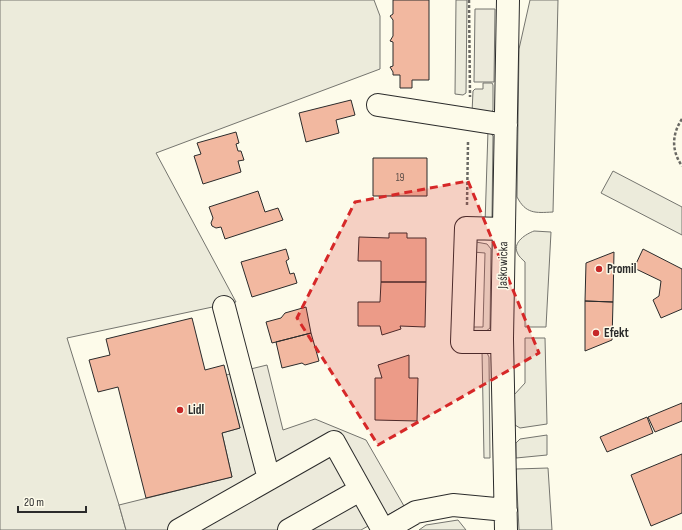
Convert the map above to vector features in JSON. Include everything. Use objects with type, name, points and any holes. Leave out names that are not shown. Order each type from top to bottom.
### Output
[{"type":"street","name":"Jaśkowicka","points":[[506,520],[502,342],[508,0]]},
{"type":"street","points":[[378,105],[506,125]]},
{"type":"street","points":[[502,342],[462,342],[466,228],[504,229]]},
{"type":"street","points":[[224,307],[269,479]]},
{"type":"street","points":[[178,530],[334,442],[384,530],[416,512],[453,505],[506,520]]},
{"type":"street","points":[[289,530],[360,490]]},
{"type":"path","points":[[682,119],[674,133],[675,152],[682,166]]},
{"type":"highlighted area","points":[[468,181],[539,353],[378,445],[297,318],[355,202]]},
{"type":"shaded area","points":[[0,0],[374,0],[380,16],[380,69],[156,153],[236,302],[67,338],[126,530],[0,530]]},
{"type":"shaded area","points":[[456,0],[467,0],[466,93],[463,95],[455,94]]},
{"type":"shaded area","points":[[530,0],[558,0],[553,212],[532,211],[524,207],[517,197],[519,49]]},
{"type":"shaded area","points":[[475,9],[495,9],[494,82],[474,82]]},
{"type":"shaded area","points":[[483,83],[492,83],[493,85],[493,110],[490,114],[472,113],[473,91],[475,89],[483,89]]},
{"type":"shaded area","points":[[488,130],[493,136],[492,217],[485,224]]},
{"type":"shaded area","points":[[613,171],[682,207],[682,235],[601,193]]},
{"type":"shaded area","points":[[534,231],[551,232],[546,327],[525,327],[525,262],[518,255],[516,248],[521,239]]},
{"type":"shaded area","points":[[476,242],[487,244],[491,249],[490,328],[485,332],[473,333],[472,327],[483,327],[485,253],[473,252]]},
{"type":"shaded area","points":[[525,338],[545,338],[547,424],[520,428],[515,425],[514,395],[525,383]]},
{"type":"shaded area","points":[[482,351],[487,353],[489,357],[490,458],[484,458]]},
{"type":"shaded area","points":[[267,365],[283,430],[315,419],[366,440],[404,506],[361,530],[126,530],[119,505],[232,477],[222,433],[240,428],[226,375]]},
{"type":"shaded area","points":[[547,435],[547,455],[516,458],[516,443],[520,439]]},
{"type":"shaded area","points":[[548,468],[552,530],[519,530],[516,469]]},
{"type":"shaded area","points":[[458,520],[466,530],[419,530],[426,525]]},
{"type":"building","points":[[393,0],[429,0],[429,80],[412,80],[412,88],[400,88],[400,75],[393,75],[390,67],[393,66],[393,42],[390,41],[393,36],[393,20],[390,16],[393,14]]},
{"type":"building","points":[[351,100],[355,115],[336,120],[339,133],[306,142],[299,113]]},
{"type":"building","points":[[236,132],[239,143],[236,144],[238,151],[241,151],[244,160],[238,161],[241,172],[203,184],[194,156],[201,154],[197,143]]},
{"type":"building","points":[[373,158],[427,158],[427,196],[373,196]]},
{"type":"building","points":[[258,191],[265,212],[278,208],[283,220],[225,239],[221,227],[216,228],[212,226],[211,223],[213,218],[209,207]]},
{"type":"building","points":[[389,233],[407,233],[407,238],[426,238],[426,282],[381,282],[381,261],[358,261],[359,237],[389,238]]},
{"type":"building","points":[[286,249],[289,259],[286,261],[290,274],[294,273],[297,283],[252,297],[241,262]]},
{"type":"building","points":[[643,249],[682,269],[682,309],[661,318],[653,300],[659,296],[661,281],[634,268]]},
{"type":"building","points":[[614,252],[613,302],[585,301],[586,263]]},
{"type":"building","points":[[381,282],[426,282],[425,327],[400,326],[401,329],[382,335],[380,326],[358,326],[358,302],[380,302]]},
{"type":"building","points":[[585,301],[613,302],[612,340],[585,351]]},
{"type":"building","points":[[306,307],[311,333],[272,343],[266,322],[281,318],[285,313]]},
{"type":"building","name":"Lidl","points":[[192,318],[205,370],[224,365],[240,428],[222,433],[232,477],[146,498],[118,387],[98,392],[89,360],[110,355],[106,339]]},
{"type":"building","points":[[311,333],[319,361],[305,365],[302,363],[282,368],[276,342]]},
{"type":"building","points":[[409,355],[409,378],[418,378],[417,421],[375,420],[375,378],[382,378],[378,365]]},
{"type":"building","points":[[682,403],[682,421],[655,432],[648,417]]},
{"type":"building","points":[[647,417],[653,433],[607,452],[600,437]]},
{"type":"building","points":[[682,454],[682,513],[651,526],[631,475]]},
{"type":"place","name":"Promil","points":[[599,269]]},
{"type":"place","name":"Efekt","points":[[596,333]]},
{"type":"place","name":"Lidl","points":[[180,410]]}]
